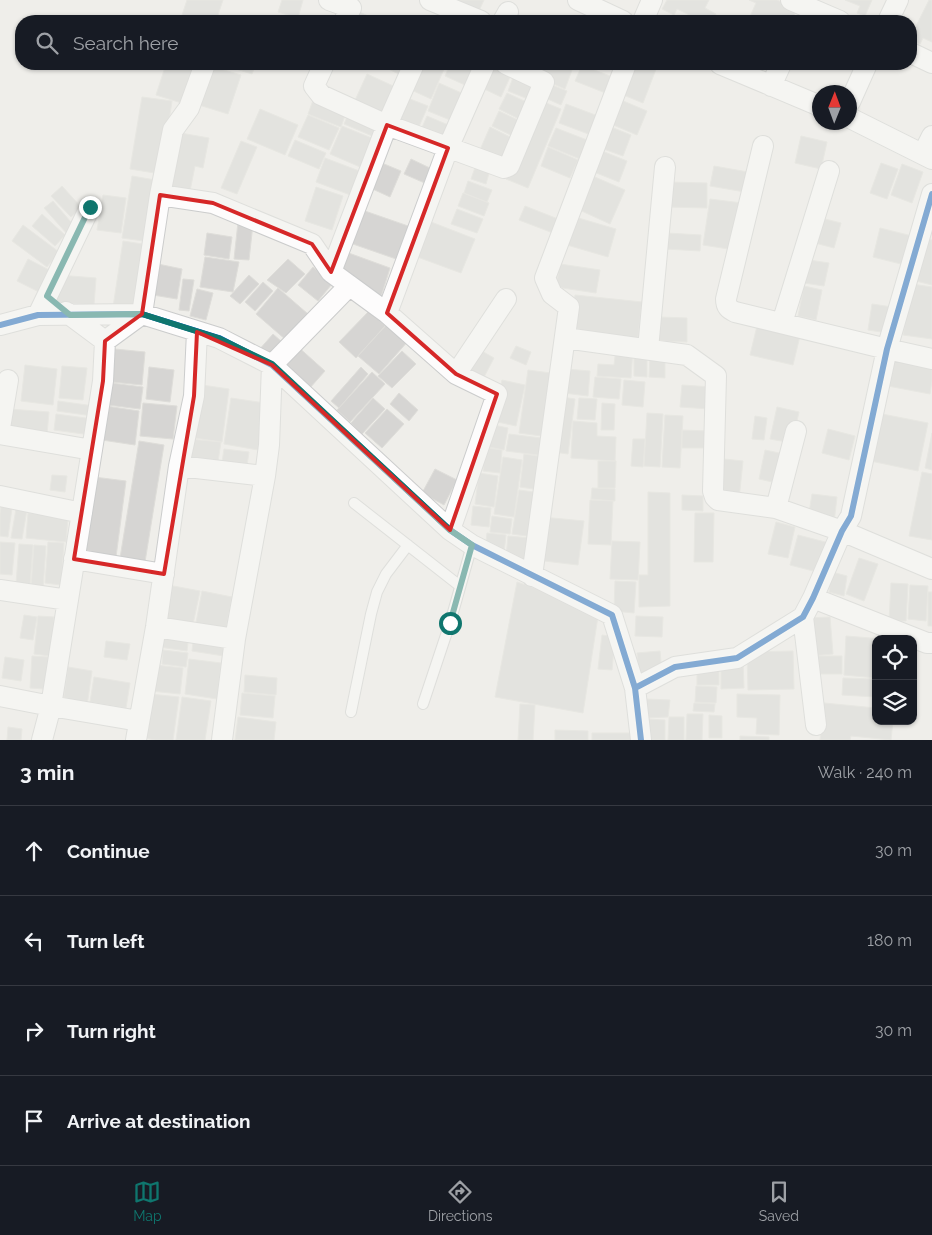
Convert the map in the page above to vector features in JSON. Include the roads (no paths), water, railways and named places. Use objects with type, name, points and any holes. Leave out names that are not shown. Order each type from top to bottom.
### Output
[{"type":"street","points":[[329,0],[351,8],[347,15]]},
{"type":"street","points":[[430,0],[466,15]]},
{"type":"street","points":[[578,0],[610,15]]},
{"type":"street","points":[[646,15],[652,0]]},
{"type":"street","points":[[891,15],[898,0]]},
{"type":"street","points":[[802,7],[824,15]]},
{"type":"street","points":[[917,56],[932,63]]},
{"type":"street","points":[[105,341],[142,314],[160,195],[173,130],[189,108],[203,70]]},
{"type":"street","points":[[321,70],[314,86],[321,95],[388,125],[504,168],[509,166],[544,82],[519,70]]},
{"type":"street","points":[[331,272],[411,70]]},
{"type":"street","points":[[387,314],[448,148],[482,70]]},
{"type":"street","points":[[532,576],[569,307],[552,294],[545,278],[624,70]]},
{"type":"street","points":[[734,70],[812,103]]},
{"type":"street","points":[[771,86],[778,70]]},
{"type":"street","points":[[857,87],[865,70]]},
{"type":"street","points":[[857,121],[928,156],[932,136]]},
{"type":"street","points":[[763,146],[726,299],[726,305],[729,309],[782,324],[932,359]]},
{"type":"street","points":[[648,349],[665,167]]},
{"type":"street","points":[[782,324],[829,171]]},
{"type":"street","points":[[635,688],[675,667],[737,658],[803,616],[813,598],[842,531],[851,516],[887,349],[932,194]]},
{"type":"street","points":[[160,195],[213,203],[312,244],[331,272],[387,314],[456,374],[498,394],[450,530]]},
{"type":"street","points":[[38,315],[90,207]]},
{"type":"street","points":[[222,740],[235,639],[265,476],[269,444],[272,364],[348,286]]},
{"type":"street","points":[[47,296],[105,341]]},
{"type":"street","points":[[456,374],[506,299]]},
{"type":"street","points":[[0,325],[38,315],[142,314],[218,338],[272,364],[450,530],[472,545],[612,615],[635,688],[641,740]]},
{"type":"street","points":[[0,696],[51,706],[138,730],[156,627],[179,466],[194,396],[197,332]]},
{"type":"street","points":[[565,338],[687,355],[716,376],[713,491],[718,500],[776,508],[842,531],[932,569]]},
{"type":"street","points":[[42,740],[51,706],[103,382],[105,341]]},
{"type":"street","points":[[0,428],[8,380]]},
{"type":"street","points":[[776,508],[796,431]]},
{"type":"street","points":[[0,434],[92,450]]},
{"type":"street","points":[[179,466],[265,476]]},
{"type":"street","points":[[0,496],[82,513]]},
{"type":"street","points":[[74,559],[164,574]]},
{"type":"street","points":[[0,590],[68,600]]},
{"type":"street","points":[[813,598],[927,643],[932,643]]},
{"type":"street","points":[[803,616],[816,725]]},
{"type":"street","points":[[156,627],[235,639]]},
{"type":"lane","points":[[354,503],[460,586]]},
{"type":"lane","points":[[351,712],[377,592],[386,574],[408,545]]},
{"type":"lane","points":[[423,704],[450,623],[472,545]]}]
